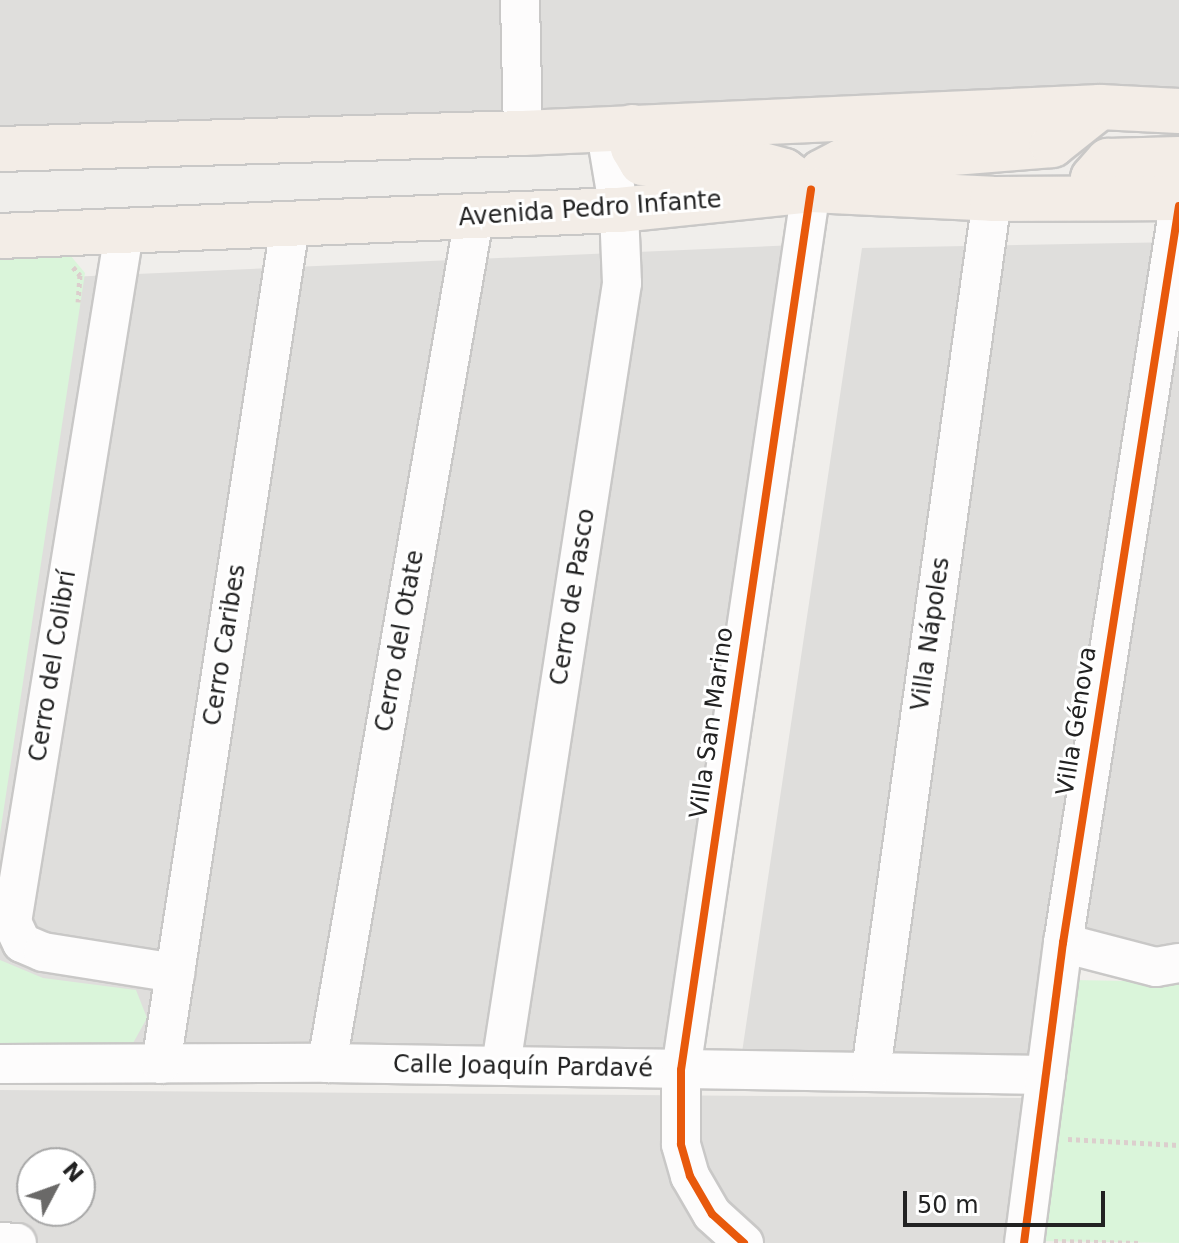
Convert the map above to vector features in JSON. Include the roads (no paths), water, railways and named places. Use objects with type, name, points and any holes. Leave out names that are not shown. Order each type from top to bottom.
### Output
[{"type":"main road","points":[[619,127],[642,163],[755,163],[784,171],[811,190],[822,172],[841,162],[1052,145],[1100,107]]},
{"type":"main road","points":[[0,149],[523,133],[1100,107],[1179,111]]},
{"type":"main road","points":[[1091,195],[1093,178],[1108,161],[1179,159]]},
{"type":"main road","name":"Avenida Pedro Infante","points":[[0,236],[619,210],[811,190],[992,199],[1091,195],[1179,198]]},
{"type":"street","points":[[520,0],[523,133]]},
{"type":"street","name":"Cerro de Pasco","points":[[501,1065],[622,283],[619,127]]},
{"type":"street","name":"Villa San Marino","points":[[744,1243],[712,1214],[690,1176],[681,1144],[681,1070],[811,190]]},
{"type":"street","name":"Villa Nápoles","points":[[871,1070],[992,199]]},
{"type":"street","name":"Villa Génova","points":[[1024,1243],[1063,943],[1179,206]]},
{"type":"street","name":"Cerro del Otate","points":[[327,1063],[474,218]]},
{"type":"street","name":"Cerro Caribes","points":[[161,1064],[290,226]]},
{"type":"street","name":"Cerro del Colibrí","points":[[124,233],[12,922],[22,943],[43,952],[175,973]]},
{"type":"street","points":[[1063,943],[1156,967],[1179,963]]},
{"type":"street","name":"Calle Joaquín Pardavé","points":[[0,1064],[327,1063],[1046,1075]]},
{"type":"street","points":[[0,1242],[17,1243]]}]
